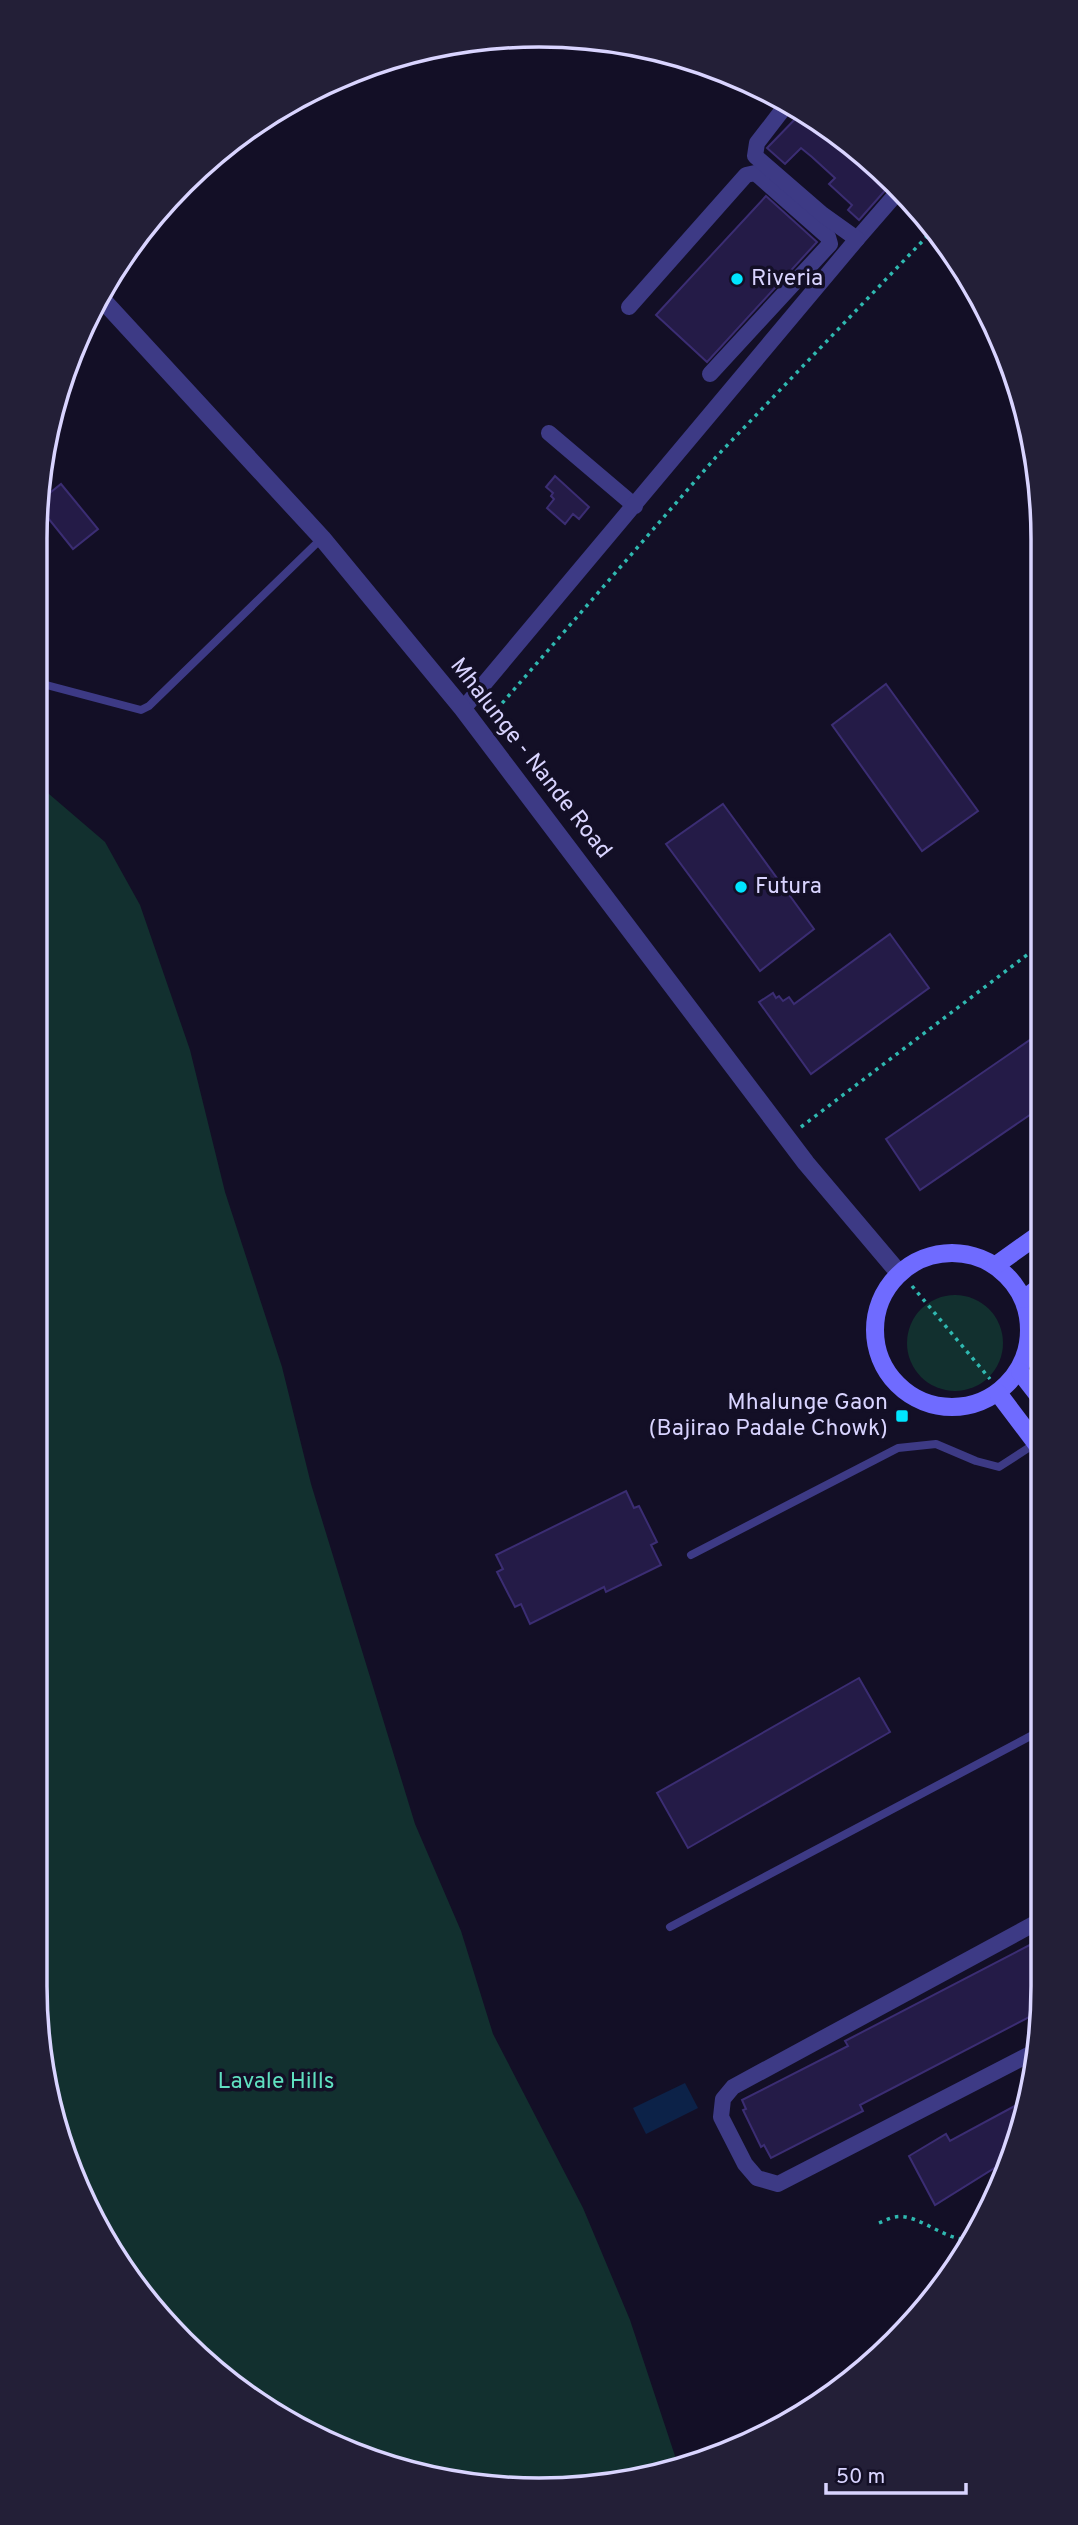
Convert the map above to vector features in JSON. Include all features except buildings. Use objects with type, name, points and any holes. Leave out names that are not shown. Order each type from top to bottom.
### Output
[{"type":"main road","points":[[996,1265],[1031,1240]]},
{"type":"main road","points":[[946,1252],[972,1254],[996,1265],[1012,1280],[1024,1299],[1030,1325],[1027,1351],[1020,1372],[998,1393],[974,1405],[949,1408],[923,1402],[901,1389],[885,1368],[876,1344],[875,1331],[875,1318],[883,1293],[899,1273],[921,1258],[946,1252]]},
{"type":"main road","points":[[1024,1299],[1031,1294]]},
{"type":"main road","points":[[1020,1372],[1031,1386]]},
{"type":"main road","points":[[998,1393],[1031,1436]]},
{"type":"street","points":[[781,111],[757,143],[755,156],[822,214],[857,239]]},
{"type":"street","points":[[629,307],[746,175],[755,173],[830,240],[828,247],[710,374]]},
{"type":"street","points":[[463,709],[893,198]]},
{"type":"street","name":"Mhalunge - Nande Road","points":[[107,305],[322,538],[463,709],[806,1163],[899,1273]]},
{"type":"street","points":[[762,317],[780,334]]},
{"type":"street","points":[[549,433],[635,506]]},
{"type":"street","points":[[1026,2056],[778,2184],[757,2179],[745,2164],[721,2116],[723,2099],[733,2087],[1031,1926]]},
{"type":"lane","points":[[47,685],[141,710],[149,706],[322,538]]},
{"type":"lane","points":[[691,1555],[898,1448],[936,1444],[976,1461],[999,1467],[1031,1450]]},
{"type":"lane","points":[[670,1927],[1031,1736]]},
{"type":"path","points":[[478,731],[716,457],[927,237]]},
{"type":"path","points":[[788,1137],[1031,952]]},
{"type":"path","points":[[899,1273],[989,1377],[998,1393]]},
{"type":"path","points":[[879,2223],[896,2216],[909,2218],[961,2238]]},
{"type":"green space","name":"Lavale Hills","points":[[47,792],[105,842],[140,905],[190,1050],[225,1192],[282,1367],[311,1484],[415,1824],[461,1931],[493,2034],[583,2208],[630,2320],[676,2458],[603,2474],[539,2478],[475,2474],[381,2452],[293,2412],[240,2376],[191,2334],[149,2285],[113,2232],[73,2144],[51,2050],[47,1986]]},
{"type":"green space","points":[[955,1295],[973,1298],[989,1309],[1000,1325],[1003,1343],[1000,1361],[989,1377],[973,1388],[955,1391],[937,1388],[921,1377],[910,1361],[907,1343],[910,1325],[921,1309],[937,1298]]},
{"type":"water","points":[[685,2083],[698,2108],[646,2134],[633,2108]]},
{"type":"place","name":"Riveria","points":[[737,279]]},
{"type":"place","name":"Futura","points":[[741,887]]},
{"type":"place","name":"Mhalunge Gaon (Bajirao Padale Chowk)","points":[[902,1416]]}]
